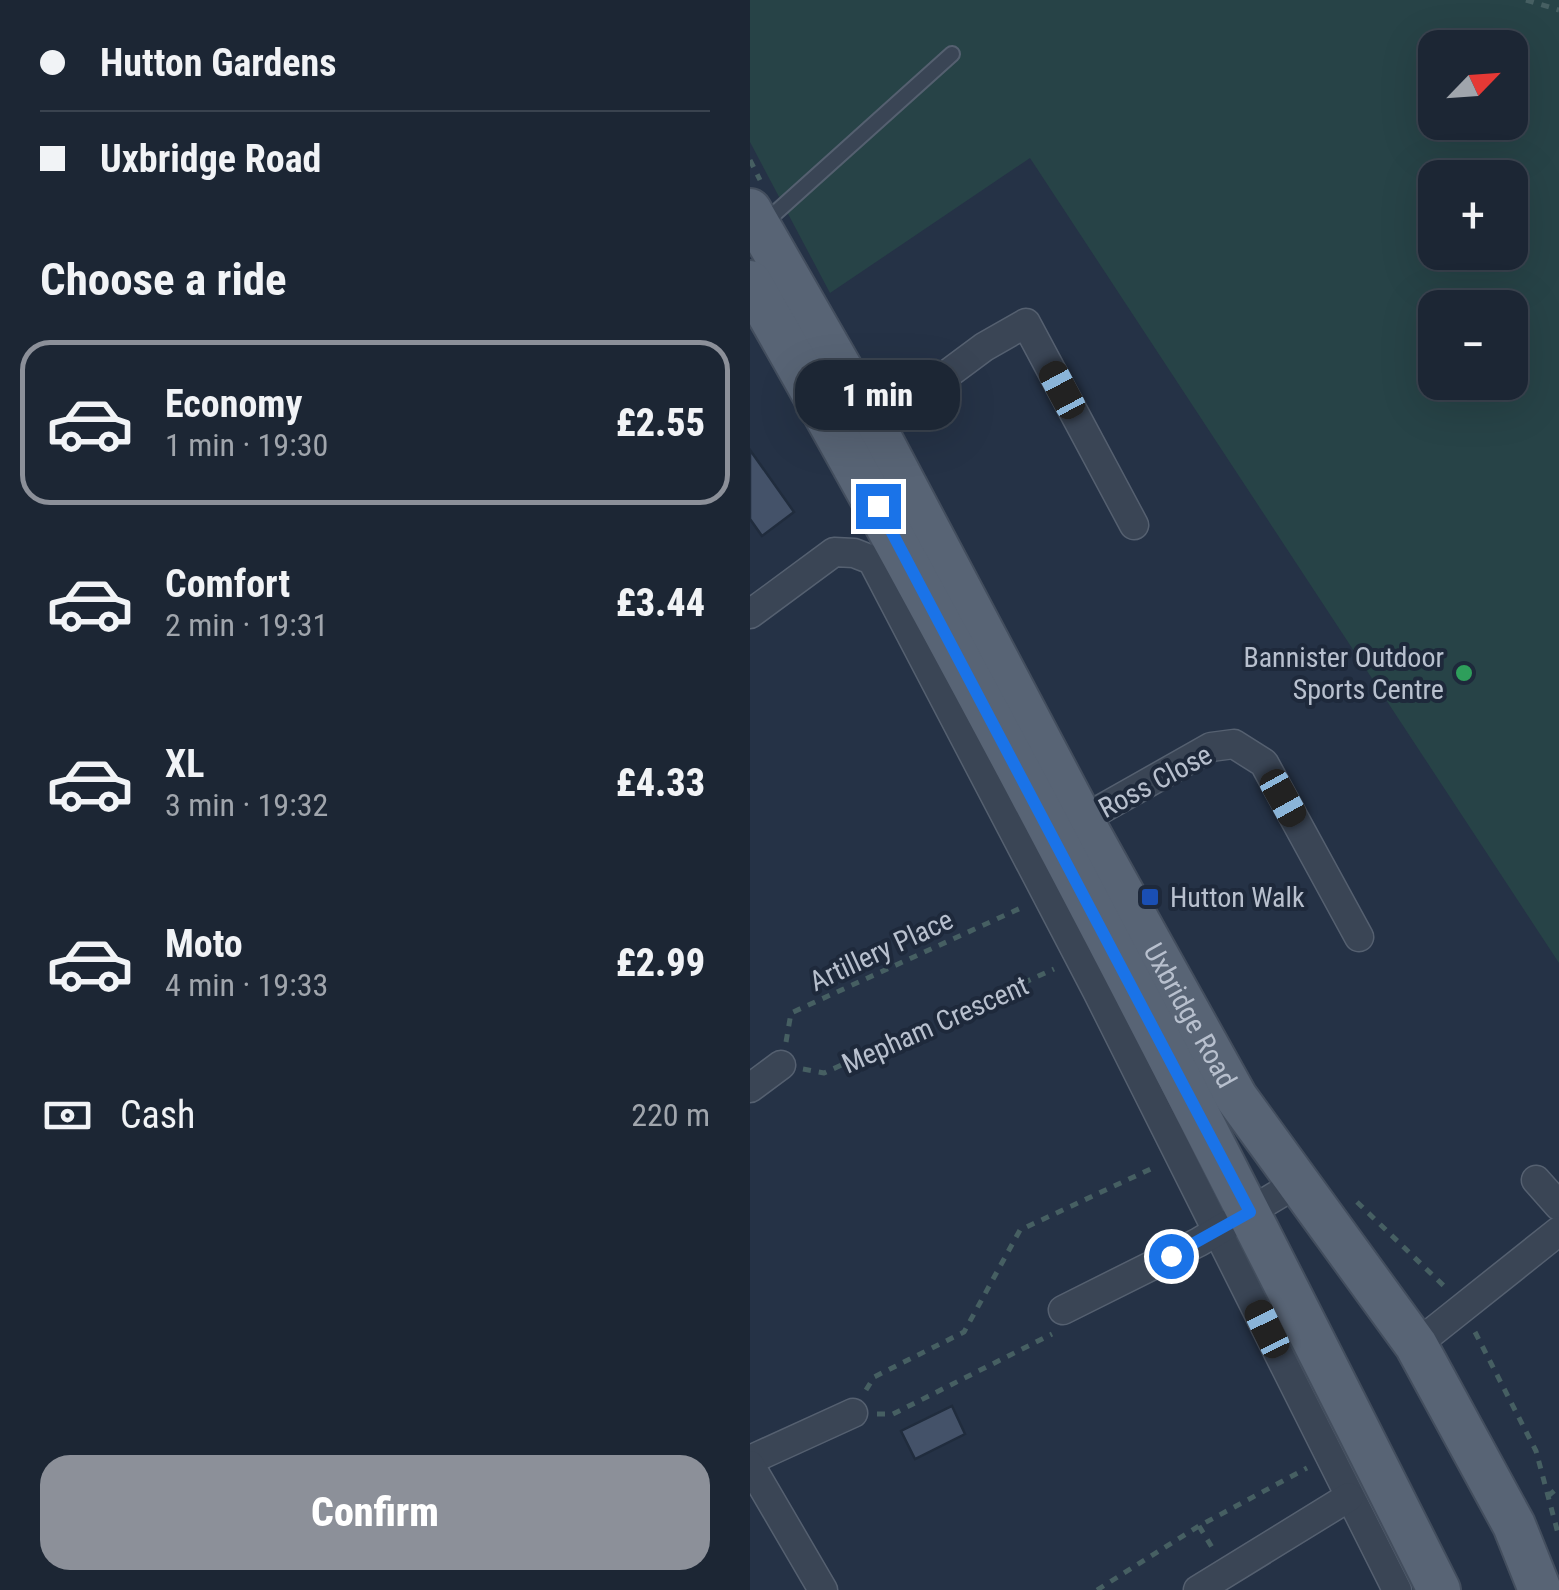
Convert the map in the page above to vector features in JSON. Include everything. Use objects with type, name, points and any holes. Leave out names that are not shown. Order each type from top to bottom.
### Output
[{"type":"main road","name":"Uxbridge Road","points":[[754,219],[874,428],[1082,820],[1236,1097],[1296,1184],[1376,1284],[1416,1345],[1514,1525],[1540,1590]]},
{"type":"main road","name":"Uxbridge Road","points":[[750,282],[878,506],[1234,1221],[1439,1590]]},
{"type":"street","points":[[874,428],[984,347],[1026,323],[1134,525]]},
{"type":"street","points":[[750,614],[834,552],[854,552],[872,560],[1234,1221],[1349,1497],[1397,1590]]},
{"type":"street","name":"Ross Close","points":[[1082,820],[1211,746],[1234,744],[1264,763],[1359,937]]},
{"type":"street","points":[[750,1088],[781,1064]]},
{"type":"street","points":[[1536,1180],[1559,1206]]},
{"type":"street","points":[[1063,1310],[1234,1221],[1296,1184]]},
{"type":"street","points":[[1416,1345],[1559,1231]]},
{"type":"street","points":[[823,1590],[750,1463],[853,1413]]},
{"type":"street","points":[[1198,1590],[1349,1497]]},
{"type":"lane","points":[[754,219],[952,54]]},
{"type":"path","points":[[1526,0],[1559,10]]},
{"type":"path","name":"Artillery Place","points":[[781,1064],[791,1014],[1035,901]]},
{"type":"path","name":"Mepham Crescent","points":[[781,1064],[824,1073],[1066,964]]},
{"type":"path","points":[[1063,1310],[1061,1330],[893,1414],[853,1413],[874,1377],[964,1332],[1020,1230],[1165,1163]]},
{"type":"path","points":[[1471,1325],[1536,1450],[1559,1536]]},
{"type":"path","points":[[1096,1590],[1314,1465]]},
{"type":"path","points":[[1548,1496],[1559,1488]]},
{"type":"green space","name":"Bannister Outdoor Sports Centre","points":[[750,0],[1559,0],[1559,963],[1030,158],[830,293],[750,142]]},
{"type":"building","points":[[750,450],[794,512],[762,536],[750,519]]},
{"type":"building","points":[[952,1406],[965,1434],[915,1459],[901,1431]]},
{"type":"place","name":"Bannister Outdoor Sports Centre","points":[[1464,673]]},
{"type":"place","name":"Hutton Walk","points":[[1150,897]]},
{"type":"route","points":[[878,506],[1250,1212],[1171,1256]]}]
